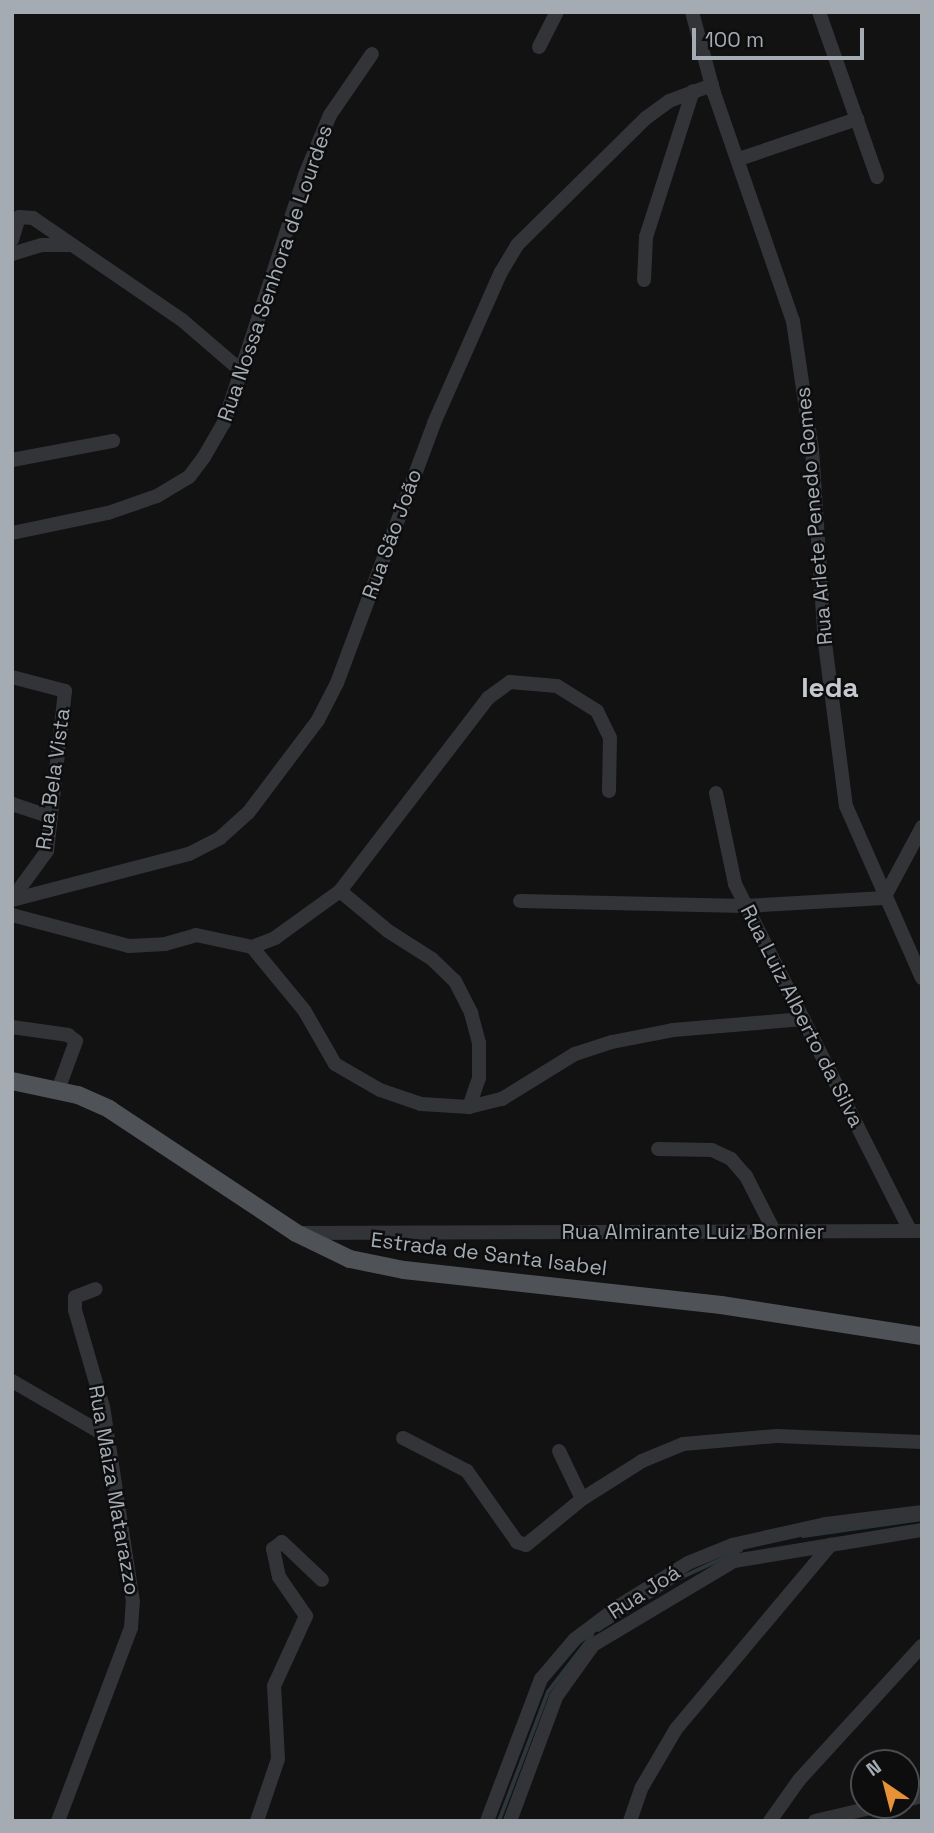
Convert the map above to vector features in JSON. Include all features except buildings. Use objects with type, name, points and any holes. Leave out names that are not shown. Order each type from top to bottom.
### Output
[{"type":"main road","name":"Estrada de Santa Isabel","points":[[12,1081],[58,1090],[135,1123],[296,1233],[351,1259],[404,1270],[721,1305],[922,1336]]},
{"type":"street","points":[[539,47],[557,12]]},
{"type":"street","name":"Rua Arlete Penedo Gomes","points":[[692,12],[712,85],[793,321],[812,449],[825,643],[846,806],[884,898],[922,978]]},
{"type":"street","points":[[819,12],[877,177]]},
{"type":"street","name":"Rua Nossa Senhora de Lourdes","points":[[12,533],[107,513],[157,496],[189,477],[225,423],[239,369],[330,115],[372,54]]},
{"type":"street","name":"Rua São João","points":[[12,900],[189,854],[220,838],[247,813],[318,720],[337,683],[434,423],[517,245],[646,118],[693,91],[712,85]]},
{"type":"street","points":[[644,280],[646,237],[693,91]]},
{"type":"street","points":[[739,159],[857,119]]},
{"type":"street","points":[[12,240],[18,219],[27,215],[182,320],[239,369]]},
{"type":"street","points":[[12,254],[58,243],[76,246]]},
{"type":"street","points":[[12,460],[113,441]]},
{"type":"street","name":"Rua Bela Vista","points":[[12,677],[65,691],[51,817],[41,863],[12,900]]},
{"type":"street","points":[[12,915],[129,946],[165,944],[196,935],[252,947],[294,928],[340,891],[488,698],[510,682],[557,686],[597,710],[611,738],[609,791]]},
{"type":"street","name":"Rua Luiz Alberto da Silva","points":[[716,793],[728,857],[745,906],[916,1231]]},
{"type":"street","points":[[12,804],[51,817]]},
{"type":"street","points":[[520,901],[745,906],[884,898],[922,827]]},
{"type":"street","points":[[340,891],[388,931],[432,959],[454,981],[471,1013],[479,1043],[480,1078],[469,1107]]},
{"type":"street","points":[[252,947],[304,1010],[335,1064],[401,1099],[469,1107],[502,1099],[575,1054],[612,1042],[673,1030],[804,1019]]},
{"type":"street","points":[[12,1027],[68,1035],[76,1041],[58,1090]]},
{"type":"street","points":[[658,1149],[712,1150],[731,1159],[746,1176],[774,1231]]},
{"type":"street","name":"Rua Almirante Luiz Bornier","points":[[296,1233],[916,1231]]},
{"type":"street","name":"Rua Maiza Matarazzo","points":[[58,1821],[131,1628],[133,1602],[126,1545],[104,1435],[103,1407],[75,1310],[75,1297],[96,1289]]},
{"type":"street","points":[[12,1381],[104,1435]]},
{"type":"street","points":[[403,1438],[467,1471],[517,1542],[526,1545],[539,1538],[582,1499],[664,1450],[703,1440],[849,1436],[922,1442]]},
{"type":"street","points":[[559,1451],[582,1499]]},
{"type":"street","name":"Rua Joá","points":[[510,1821],[556,1697],[593,1645],[734,1561],[831,1544],[919,1521]]},
{"type":"street","name":"Rua Joá","points":[[486,1821],[541,1679],[575,1639],[619,1606],[688,1563],[733,1545],[826,1524],[919,1521]]},
{"type":"street","points":[[257,1821],[278,1759],[274,1686],[306,1616],[279,1577],[272,1549],[282,1542],[322,1580]]},
{"type":"street","points":[[630,1821],[642,1787],[676,1729],[831,1544]]},
{"type":"street","points":[[770,1821],[799,1780],[922,1647]]},
{"type":"street","points":[[815,1821],[850,1813]]},
{"type":"waterway","points":[[803,1536],[922,1519]]},
{"type":"waterway","points":[[598,1630],[678,1579],[741,1550]]},
{"type":"waterway","points":[[499,1821],[548,1692],[592,1635]]},
{"type":"district","name":"Ieda","points":[[830,687]]}]
